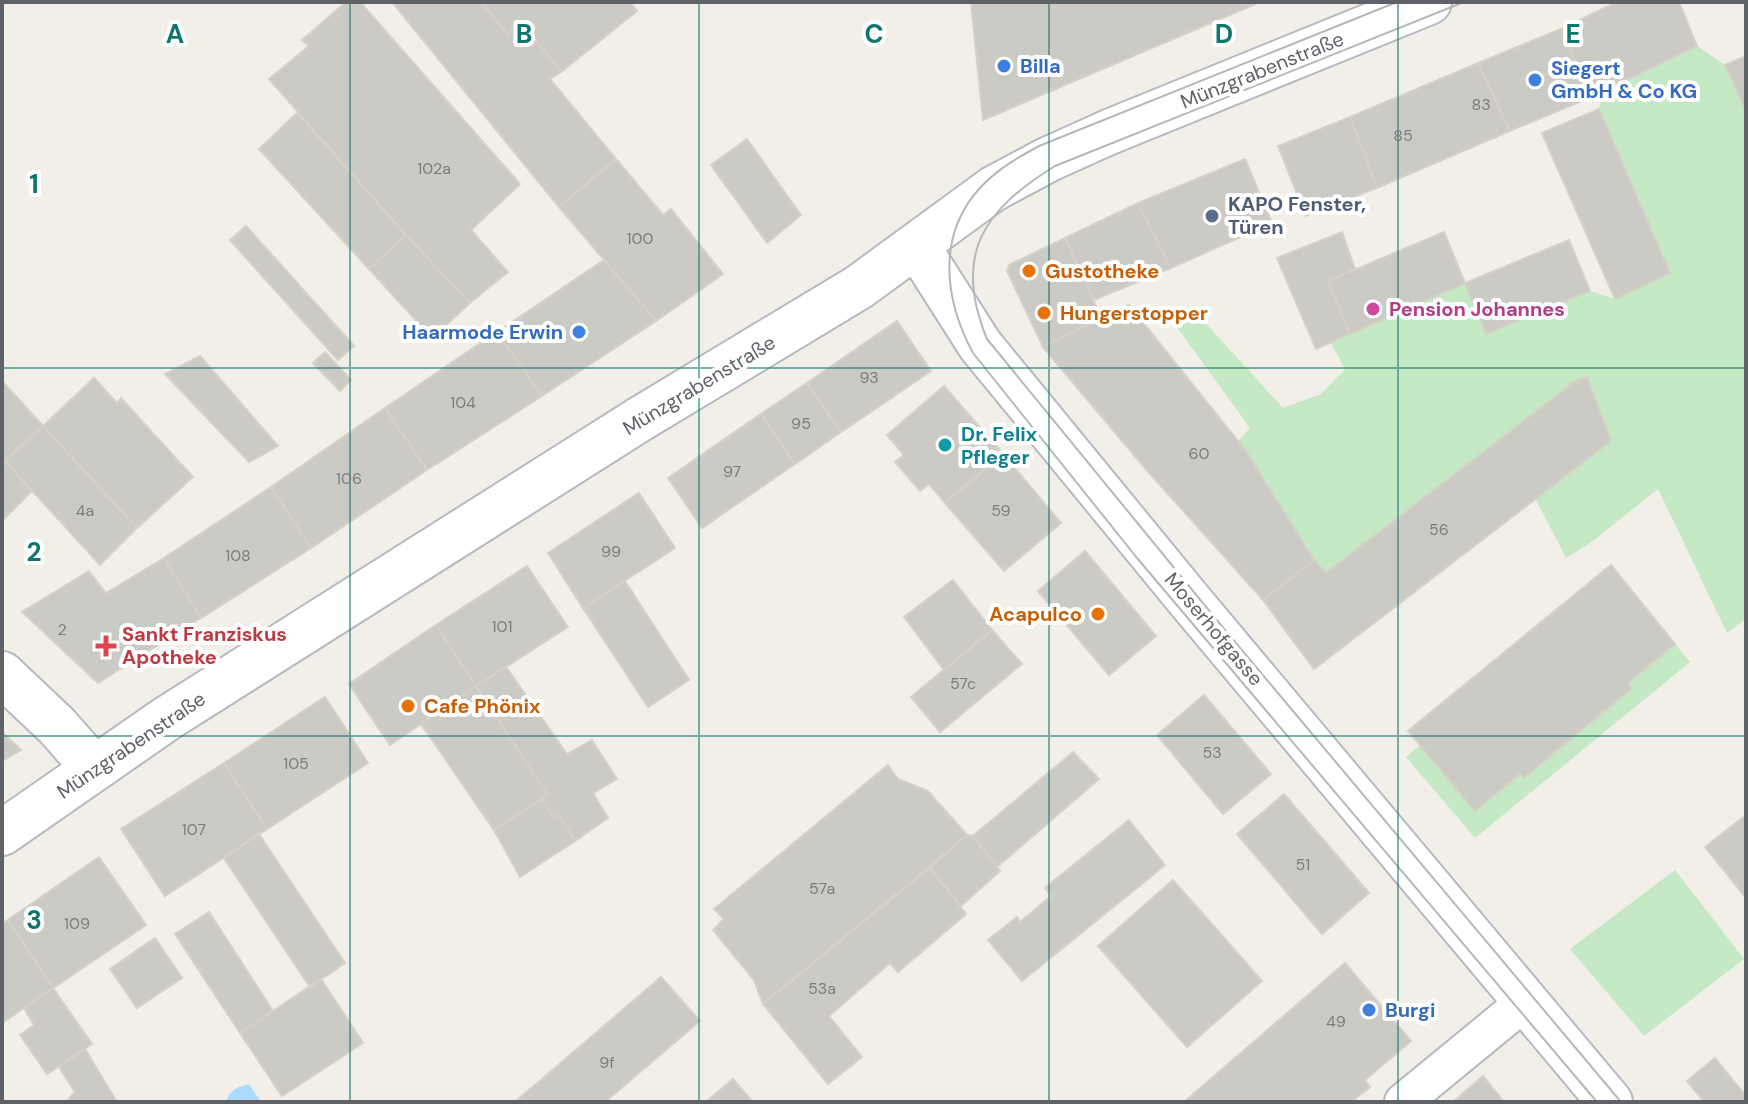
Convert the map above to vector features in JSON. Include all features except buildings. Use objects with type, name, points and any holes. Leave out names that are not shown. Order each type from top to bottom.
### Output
[{"type":"main road","name":"Münzgrabenstraße","points":[[2,833],[166,719],[628,427],[798,326],[917,246],[993,189],[1047,160],[1241,77],[1429,2]]},
{"type":"main road","name":"Moserhofgasse","points":[[917,246],[980,345],[1610,1102]]},
{"type":"main road","points":[[2,674],[57,726],[94,768]]},
{"type":"street","points":[[1403,1102],[1526,1001]]},
{"type":"green space","points":[[1697,46],[1725,65],[1746,111],[1746,619],[1727,633],[1658,489],[1593,541],[1566,558],[1535,498],[1587,377],[1577,380],[1326,573],[1314,560],[1238,441],[1250,428],[1174,323],[1190,306],[1283,408],[1321,394],[1345,369],[1331,343],[1465,283],[1486,334],[1590,291],[1615,299],[1669,273],[1599,109],[1604,92]]},
{"type":"green space","points":[[1675,644],[1690,662],[1475,838],[1406,757],[1420,745],[1475,811],[1520,774],[1524,777],[1632,689],[1628,683]]},
{"type":"green space","points":[[1675,870],[1744,959],[1644,1036],[1570,949]]},
{"type":"water","points":[[249,1084],[261,1102],[226,1102],[234,1090]]},
{"type":"tram line","points":[[1397,2],[1039,146],[1015,160],[986,182],[965,208],[951,248],[951,291],[963,333],[973,353],[1137,558],[1597,1102]]},
{"type":"tram line","points":[[1464,2],[1055,166],[1030,183],[993,218],[981,237],[974,259],[973,282],[977,309],[987,339],[1220,624],[1621,1102]]},
{"type":"place","name":"Billa","points":[[1004,66]]},
{"type":"place","name":"Siegert GmbH & Co KG","points":[[1535,80]]},
{"type":"place","name":"KAPO Fenster, Türen","points":[[1212,216]]},
{"type":"place","name":"Gustotheke","points":[[1029,271]]},
{"type":"place","name":"Pension Johannes","points":[[1373,309]]},
{"type":"place","name":"Hungerstopper","points":[[1044,313]]},
{"type":"place","name":"Haarmode Erwin","points":[[579,332]]},
{"type":"place","name":"Dr. Felix Pfleger","points":[[945,445]]},
{"type":"place","name":"Acapulco","points":[[1098,614]]},
{"type":"place","name":"Sankt Franziskus Apotheke","points":[[106,646]]},
{"type":"place","name":"Cafe Phönix","points":[[408,706]]},
{"type":"place","name":"Burgi","points":[[1369,1010]]}]
